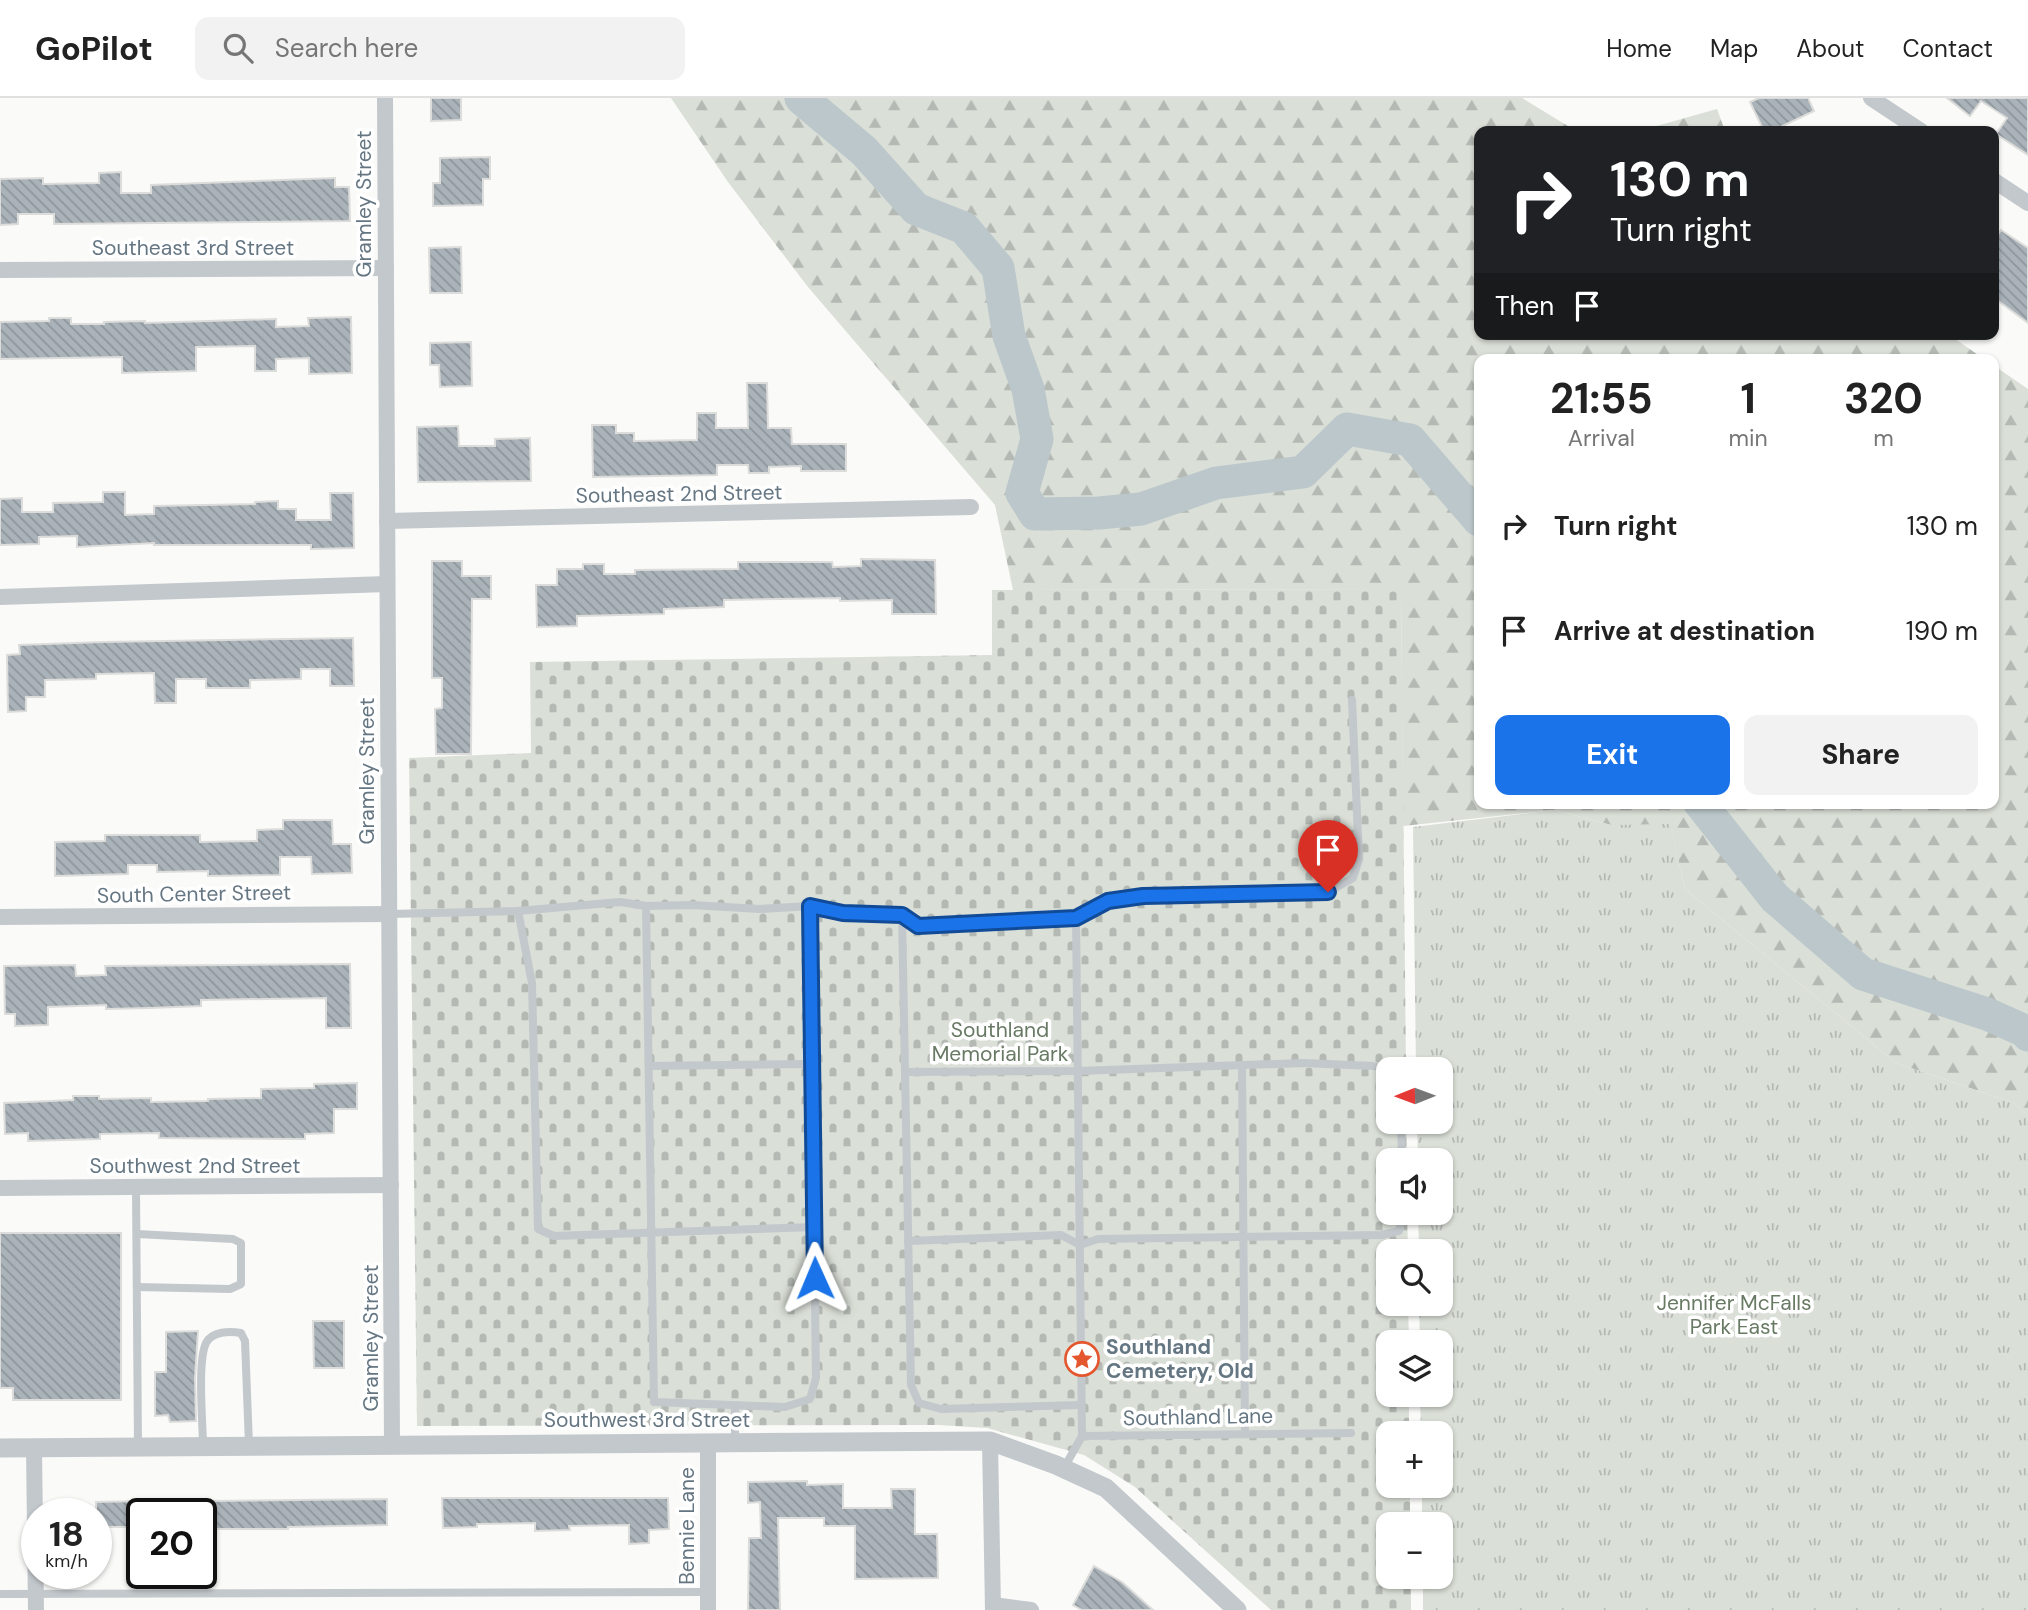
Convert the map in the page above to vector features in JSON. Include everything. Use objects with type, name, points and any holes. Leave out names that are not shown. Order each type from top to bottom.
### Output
[{"type":"street","name":"Gramley Street","points":[[385,98],[392,1445]]},
{"type":"street","points":[[1871,98],[1913,126]]},
{"type":"street","points":[[1999,184],[2028,203]]},
{"type":"street","name":"Southeast 3rd Street","points":[[0,270],[386,268]]},
{"type":"street","name":"Southeast 2nd Street","points":[[387,521],[971,507]]},
{"type":"street","points":[[0,597],[387,584]]},
{"type":"street","name":"South Center Street","points":[[0,917],[389,914]]},
{"type":"street","name":"Southwest 2nd Street","points":[[0,1188],[391,1185]]},
{"type":"street","points":[[990,1441],[993,1608],[1031,1610]]},
{"type":"street","name":"Southwest 3rd Street","points":[[0,1447],[990,1441],[1064,1468],[1106,1488],[1237,1610]]},
{"type":"street","name":"Bennie Lane","points":[[708,1443],[708,1610]]},
{"type":"street","points":[[34,1447],[36,1602]]},
{"type":"lane","points":[[389,914],[518,911],[620,902],[646,906],[692,905],[760,909],[810,906],[843,913],[902,915],[918,926],[1076,918],[1108,901],[1120,899],[1203,894],[1328,892],[1353,878],[1359,859],[1352,700]]},
{"type":"lane","points":[[646,906],[654,1402],[785,1407],[810,1399],[816,1378],[810,906]]},
{"type":"lane","points":[[518,911],[532,983],[538,1229],[554,1236],[814,1227]]},
{"type":"lane","points":[[902,915],[911,1385],[919,1402],[941,1409],[1081,1405]]},
{"type":"lane","points":[[1064,1468],[1082,1436],[1076,918]]},
{"type":"lane","points":[[905,1072],[1078,1071],[1315,1063],[1376,1067]]},
{"type":"lane","points":[[649,1066],[812,1064]]},
{"type":"lane","points":[[1242,1065],[1245,1434]]},
{"type":"lane","points":[[136,1188],[138,1447]]},
{"type":"lane","points":[[908,1241],[1061,1235],[1080,1245],[1098,1239],[1381,1235],[1399,1231],[1400,1225]]},
{"type":"lane","points":[[137,1234],[233,1239],[241,1243],[241,1284],[230,1289],[137,1287]]},
{"type":"lane","points":[[203,1447],[203,1357],[207,1341],[215,1335],[231,1331],[241,1334],[245,1341],[249,1446]]},
{"type":"lane","points":[[735,1406],[735,1443]]},
{"type":"lane","name":"Southland Lane","points":[[1082,1436],[1351,1433]]},
{"type":"lane","points":[[0,1594],[36,1602],[708,1592]]},
{"type":"green space","points":[[671,98],[1522,98],[1568,126],[1474,126],[1474,340],[1957,340],[1977,354],[1474,354],[1474,809],[1999,809],[1999,369],[2028,389],[2028,1115],[2014,1103],[1896,1063],[1685,889],[1670,825],[1611,825],[1555,810],[1403,826],[1401,589],[1013,590],[995,505],[808,287],[728,182]]},
{"type":"green space","points":[[1717,109],[1723,126],[1657,126]]},
{"type":"green space","name":"Southland Memorial Park","points":[[1401,589],[1406,1057],[1376,1057],[1376,1134],[1406,1134],[1407,1148],[1376,1148],[1376,1225],[1407,1225],[1408,1239],[1376,1239],[1376,1316],[1408,1316],[1409,1330],[1376,1330],[1376,1407],[1409,1407],[1409,1421],[1376,1421],[1376,1498],[1410,1498],[1410,1512],[1376,1512],[1376,1589],[1411,1589],[1411,1610],[1271,1610],[1135,1487],[1084,1455],[987,1428],[938,1425],[417,1426],[409,758],[531,753],[530,662],[992,655],[992,590]]},
{"type":"green space","name":"Jennifer McFalls Park East","points":[[1555,810],[1611,825],[1670,824],[1685,889],[1896,1063],[2014,1103],[2028,1115],[2028,1610],[1423,1610],[1423,1589],[1453,1589],[1453,1512],[1422,1512],[1422,1498],[1453,1498],[1453,1421],[1421,1421],[1420,1407],[1453,1407],[1453,1330],[1420,1330],[1419,1316],[1453,1316],[1453,1239],[1419,1239],[1418,1225],[1453,1225],[1453,1148],[1418,1148],[1417,1134],[1453,1134],[1453,1057],[1416,1057],[1413,827]]},
{"type":"building","points":[[431,98],[461,98],[461,120],[431,121]]},
{"type":"building","points":[[1759,98],[1808,98],[1814,111],[1782,126],[1762,126],[1750,102]]},
{"type":"building","points":[[1947,98],[2028,98],[2028,155],[1999,136],[1999,130],[2007,118],[1981,101],[1970,116]]},
{"type":"building","points":[[490,157],[490,179],[483,179],[483,205],[433,206],[433,183],[440,183],[440,158]]},
{"type":"building","points":[[121,172],[121,193],[151,193],[151,185],[335,178],[335,187],[349,187],[350,221],[54,224],[54,214],[18,214],[18,224],[0,225],[0,179],[43,178],[43,184],[99,183],[99,173]]},
{"type":"building","points":[[2001,230],[2028,248],[2028,323],[1999,301]]},
{"type":"building","points":[[461,247],[462,293],[430,293],[429,248]]},
{"type":"building","points":[[351,317],[352,373],[309,374],[309,358],[276,359],[276,371],[255,371],[255,346],[196,347],[196,371],[122,373],[122,357],[0,359],[0,322],[49,321],[49,318],[71,318],[71,324],[276,319],[276,327],[309,326],[308,318]]},
{"type":"building","points":[[471,342],[472,386],[440,387],[439,365],[430,365],[430,343]]},
{"type":"building","points":[[747,383],[767,383],[768,428],[791,428],[792,444],[846,444],[846,471],[801,471],[801,466],[769,467],[769,473],[749,473],[748,465],[717,465],[717,475],[593,477],[592,425],[616,425],[616,433],[634,433],[634,441],[697,440],[697,413],[716,413],[716,428],[748,428]]},
{"type":"building","points":[[458,426],[459,446],[495,446],[495,439],[530,438],[531,481],[418,482],[417,427]]},
{"type":"building","points":[[103,492],[125,492],[125,515],[154,514],[154,506],[278,501],[278,509],[296,509],[296,520],[331,520],[330,493],[353,493],[354,548],[154,543],[77,547],[77,536],[39,537],[39,544],[0,545],[0,499],[22,498],[22,512],[53,512],[53,503],[103,502]]},
{"type":"building","points":[[861,559],[935,560],[936,614],[892,614],[892,600],[724,600],[724,607],[664,609],[664,614],[577,616],[577,626],[537,627],[536,585],[557,585],[557,569],[583,569],[583,564],[604,564],[604,574],[635,574],[635,570],[738,569],[738,562],[832,562],[833,567],[861,566]]},
{"type":"building","points":[[432,561],[462,561],[462,576],[491,576],[491,599],[472,599],[471,754],[436,754],[435,709],[442,708],[442,678],[432,678]]},
{"type":"building","points":[[353,638],[354,686],[330,686],[330,669],[301,669],[301,679],[250,680],[250,688],[206,688],[206,679],[176,679],[176,703],[155,703],[154,673],[96,674],[96,679],[45,680],[45,697],[26,697],[26,711],[8,712],[7,655],[20,654],[19,645]]},
{"type":"building","points":[[283,820],[332,820],[333,844],[351,844],[352,873],[312,874],[311,857],[280,857],[280,875],[208,876],[208,871],[157,872],[157,865],[128,865],[128,874],[55,876],[55,842],[105,841],[105,835],[200,835],[200,842],[257,841],[257,830],[283,829]]},
{"type":"building","points":[[350,964],[351,1028],[326,1028],[326,998],[201,1000],[201,1006],[150,1008],[106,1009],[106,1005],[48,1007],[48,1025],[15,1026],[15,1014],[5,1014],[4,966],[75,965],[76,976],[106,975],[105,966]]},
{"type":"building","points":[[357,1083],[357,1109],[334,1109],[334,1133],[305,1134],[305,1139],[159,1138],[159,1133],[100,1134],[100,1139],[28,1141],[28,1133],[5,1134],[4,1103],[73,1100],[73,1096],[99,1096],[99,1099],[151,1098],[151,1102],[261,1098],[261,1089],[314,1088],[314,1084]]},
{"type":"building","points":[[0,1233],[121,1233],[121,1400],[13,1400],[13,1388],[0,1388]]},
{"type":"building","points":[[313,1321],[344,1321],[344,1368],[314,1368]]},
{"type":"building","points":[[198,1331],[196,1421],[170,1422],[168,1415],[155,1416],[155,1372],[166,1372],[166,1332]]},
{"type":"building","points":[[807,1481],[807,1485],[843,1484],[843,1508],[892,1508],[891,1489],[915,1489],[915,1534],[937,1534],[938,1578],[855,1579],[855,1526],[824,1526],[824,1518],[778,1518],[780,1610],[748,1610],[749,1538],[761,1538],[760,1502],[748,1503],[748,1482]]},
{"type":"building","points":[[442,1498],[668,1498],[669,1529],[649,1530],[649,1543],[629,1544],[629,1525],[569,1526],[570,1530],[535,1531],[535,1523],[477,1524],[477,1527],[443,1528]]},
{"type":"building","points":[[387,1499],[387,1525],[217,1529],[217,1501]]},
{"type":"building","points":[[126,1501],[126,1527],[112,1527],[112,1502]]},
{"type":"building","points":[[1094,1566],[1122,1582],[1153,1610],[1082,1610],[1073,1605]]},
{"type":"waterway","points":[[801,98],[864,151],[916,209],[964,228],[998,268],[1009,336],[1028,389],[1037,439],[1022,493],[1035,514],[1141,509],[1216,483],[1303,472],[1347,429],[1410,440],[1474,514]]},
{"type":"waterway","points":[[1705,809],[1775,898],[1863,974],[1987,1014],[2027,1032],[2028,1035]]},
{"type":"place","name":"Southland Cemetery, Old","points":[[1082,1359]]},
{"type":"route","points":[[815,1278],[810,906],[843,913],[902,915],[918,926],[1076,918],[1108,901],[1143,896],[1328,892]]}]
